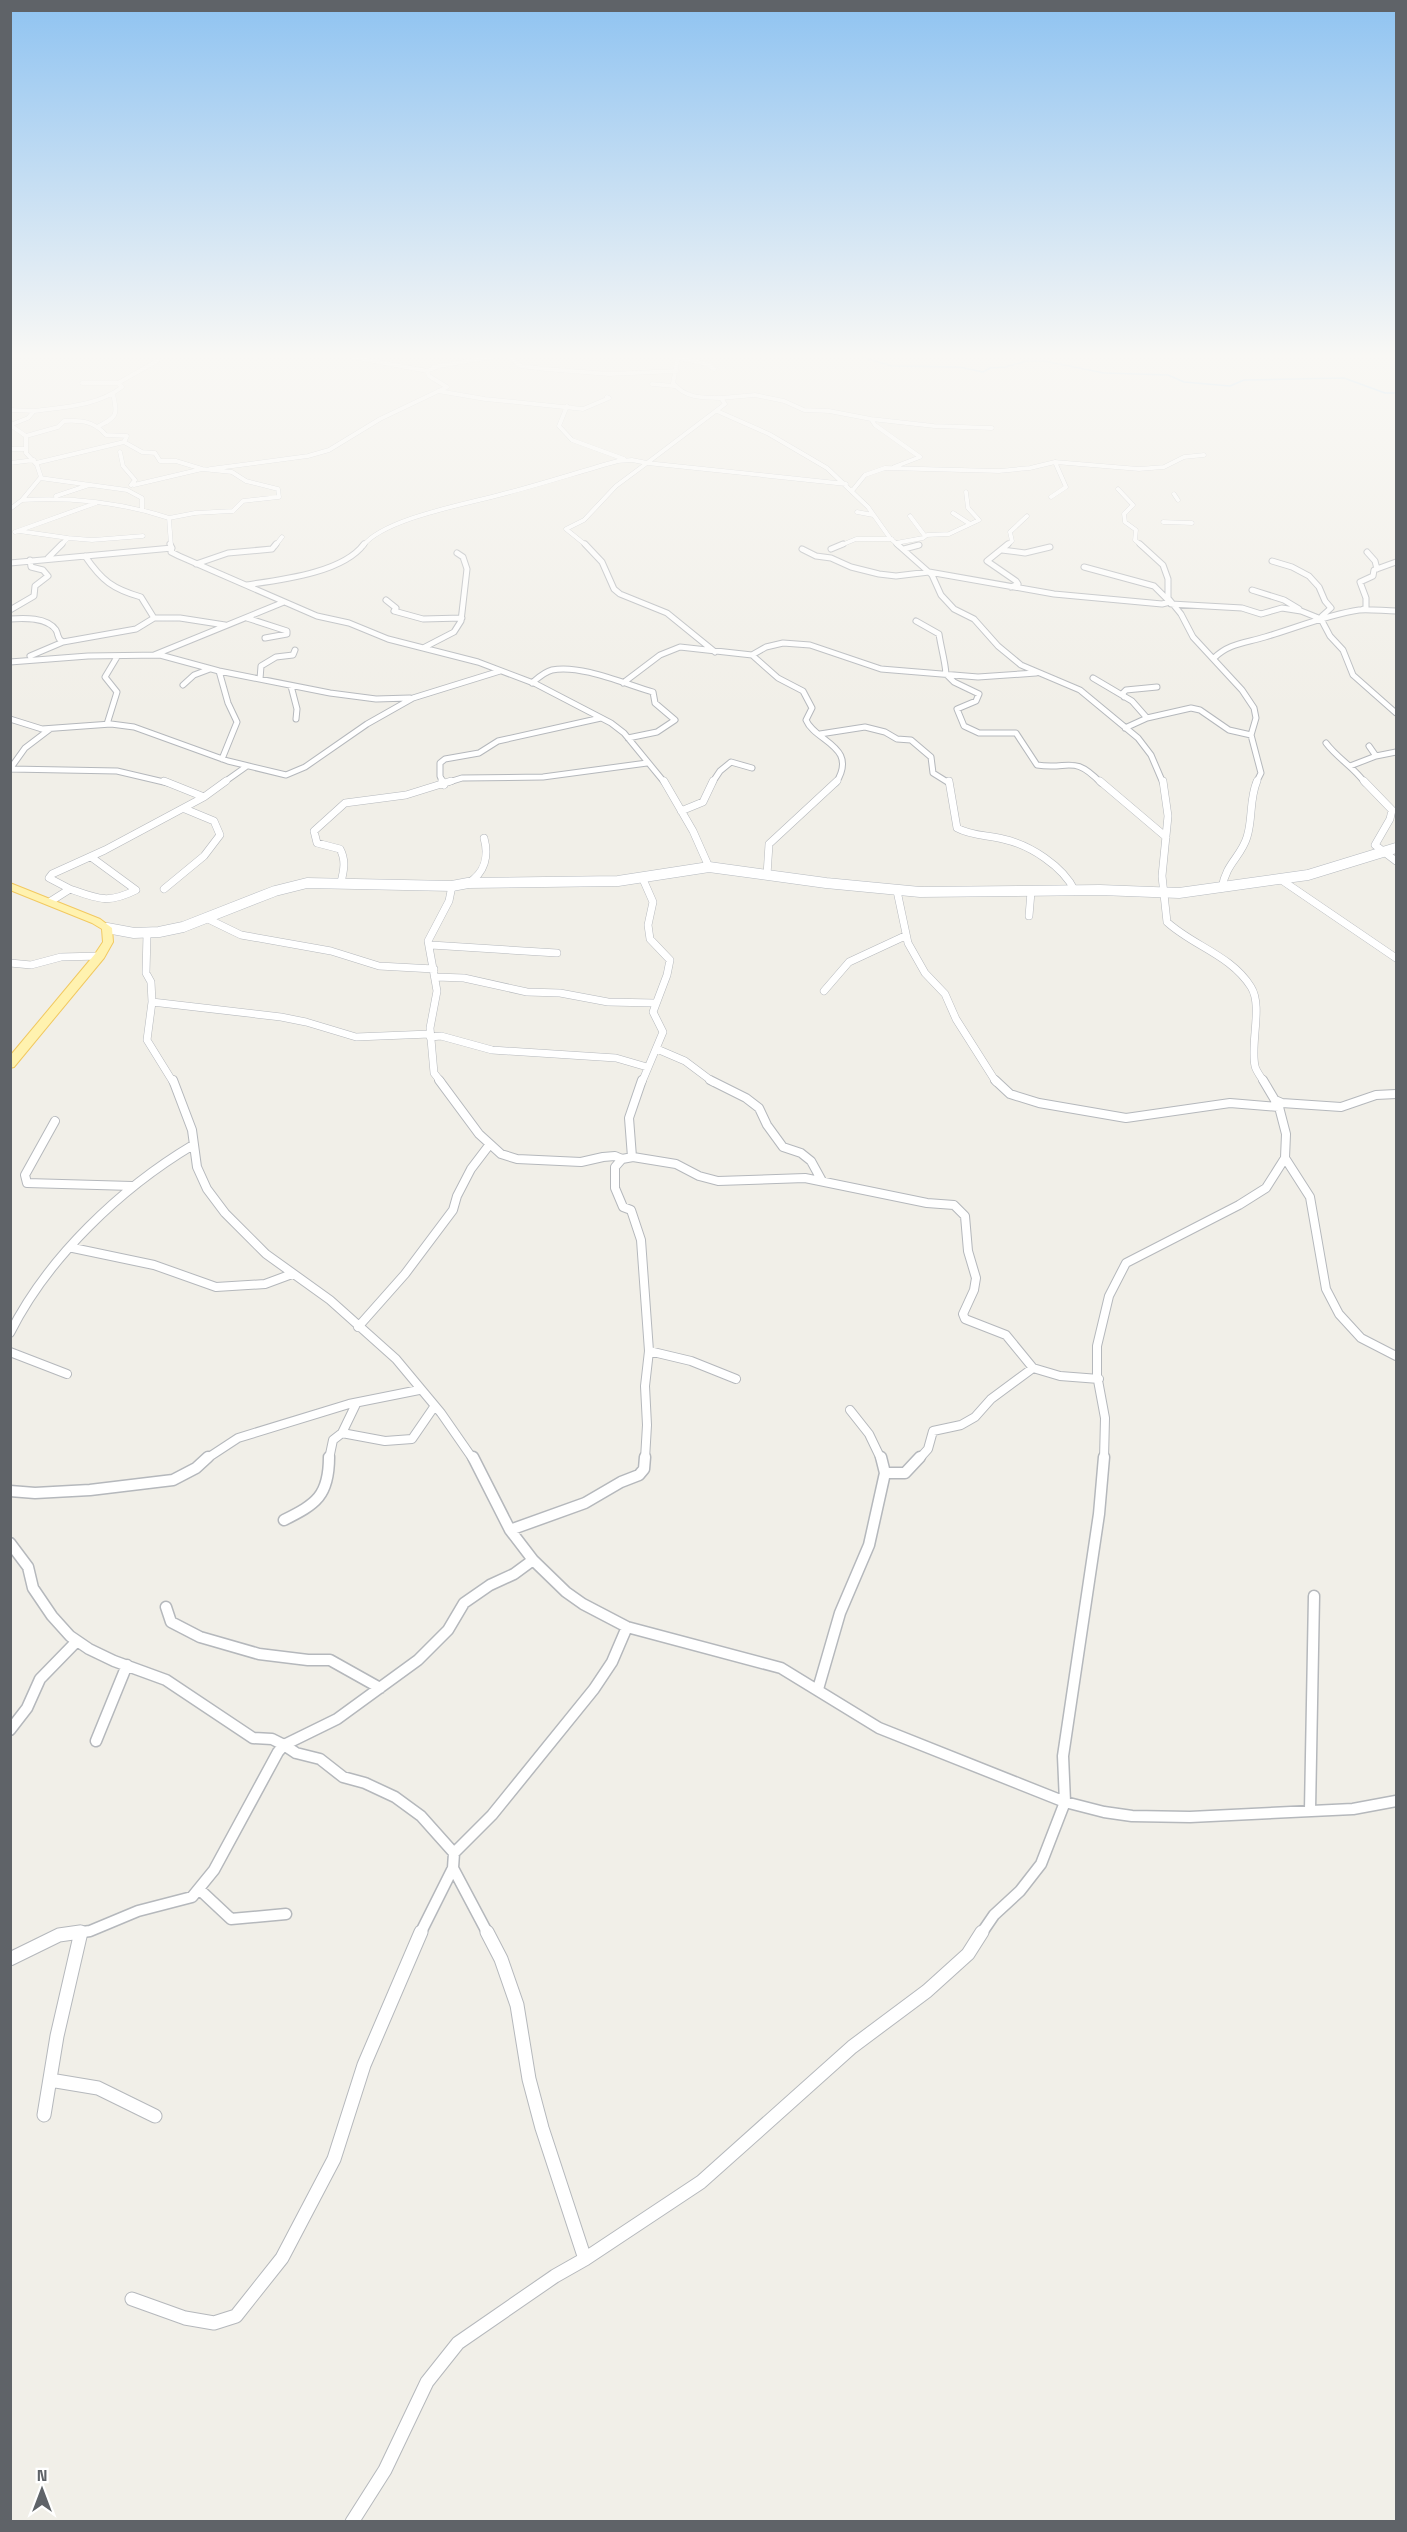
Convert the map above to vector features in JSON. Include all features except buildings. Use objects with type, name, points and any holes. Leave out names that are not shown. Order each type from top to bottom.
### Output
[{"type":"main road","points":[[10,886],[87,916],[107,928],[147,934],[178,929],[302,884],[341,882],[452,886],[468,883],[564,884],[642,877],[710,867],[897,891],[1163,893],[1221,888],[1319,873],[1396,848]]},
{"type":"main road","points":[[12,1059],[100,956],[108,942],[107,928]]},
{"type":"street","points":[[131,475],[135,480],[134,484]]},
{"type":"street","points":[[123,489],[134,484],[174,475]]},
{"type":"street","points":[[22,500],[53,498],[98,502],[142,509],[169,518],[195,513],[233,511],[243,501],[272,500],[279,497],[278,489],[273,486],[246,481],[237,475]]},
{"type":"street","points":[[243,584],[276,581],[317,572],[358,553],[370,537],[385,529],[472,500],[496,496],[572,475]]},
{"type":"street","points":[[631,475],[616,486],[600,506],[584,520],[566,529],[584,542],[602,562],[614,589],[620,594],[667,613],[715,652]]},
{"type":"street","points":[[762,475],[846,484]]},
{"type":"street","points":[[352,2522],[385,2470],[427,2382],[458,2343],[555,2276],[585,2259],[702,2182],[852,2047],[927,1991],[968,1954],[994,1916],[1020,1891],[1041,1864],[1065,1802],[1063,1756],[1101,1484],[1105,1426],[1096,1359],[1101,1327],[1115,1278],[1126,1263],[1239,1205],[1266,1188],[1285,1158],[1286,1134],[1276,1103],[1256,1067],[1253,1032],[1256,1009],[1252,988],[1222,956],[1193,942],[1173,929],[1167,921],[1167,907],[1163,893],[1167,816],[1162,779],[1151,755],[1141,741],[1080,690],[1020,665],[998,646],[980,624],[954,609],[941,595],[936,581],[929,572],[894,541],[836,475]]},
{"type":"street","points":[[852,491],[865,475]]},
{"type":"street","points":[[1052,497],[1066,487],[1060,475]]},
{"type":"street","points":[[10,509],[22,500],[40,478],[133,491],[142,498],[142,509]]},
{"type":"street","points":[[53,498],[91,484]]},
{"type":"street","points":[[1118,489],[1133,505],[1124,514],[1125,522],[1136,530],[1135,540],[1162,565],[1168,579],[1167,595],[1170,603]]},
{"type":"street","points":[[831,549],[856,539],[894,541],[949,534],[979,519],[968,508],[966,492]]},
{"type":"street","points":[[1174,494],[1178,500]]},
{"type":"street","points":[[12,532],[98,502]]},
{"type":"street","points":[[857,512],[873,515]]},
{"type":"street","points":[[953,513],[970,524]]},
{"type":"street","points":[[910,516],[925,537],[931,540]]},
{"type":"street","points":[[1011,586],[1018,585],[1017,581],[987,561],[1012,541],[1010,532],[1027,516]]},
{"type":"street","points":[[169,518],[171,552],[196,564],[317,616],[349,624],[388,639],[425,647],[532,683],[619,729],[662,778],[710,867]]},
{"type":"street","points":[[1163,522],[1192,523]]},
{"type":"street","points":[[12,532],[32,531],[92,540],[143,536]]},
{"type":"street","points":[[196,564],[228,553],[272,549],[282,537]]},
{"type":"street","points":[[48,558],[68,538]]},
{"type":"street","points":[[904,549],[919,545]]},
{"type":"street","points":[[1002,550],[1025,553],[1050,547]]},
{"type":"street","points":[[10,563],[172,548]]},
{"type":"street","points":[[802,549],[816,556],[831,558],[851,567],[879,574],[896,576],[929,572],[1087,598],[1242,608],[1261,614],[1278,608],[1301,611]]},
{"type":"street","points":[[1367,552],[1375,561],[1377,568]]},
{"type":"street","points":[[425,647],[454,632],[462,618],[467,568],[463,557],[457,553]]},
{"type":"street","points":[[85,556],[97,574],[117,590],[141,597],[154,618]]},
{"type":"street","points":[[10,610],[34,596],[35,583],[48,576],[43,570],[31,567],[28,562],[30,561]]},
{"type":"street","points":[[1272,561],[1304,571],[1317,585],[1325,603],[1331,608],[1320,618]]},
{"type":"street","points":[[1361,610],[1366,608],[1367,602],[1360,584],[1374,576],[1374,570],[1377,568],[1396,562]]},
{"type":"street","points":[[1387,565],[1396,568]]},
{"type":"street","points":[[1084,567],[1154,586],[1181,614],[1193,638],[1214,658],[1252,704],[1256,718],[1251,735],[1261,773],[1251,795],[1252,806],[1247,839],[1224,874],[1221,888]]},
{"type":"street","points":[[1252,590],[1284,600],[1301,611],[1320,618],[1330,636],[1343,650],[1353,675],[1396,713]]},
{"type":"street","points":[[386,600],[396,608],[394,611],[414,617],[462,618]]},
{"type":"street","points":[[154,655],[284,602]]},
{"type":"street","points":[[1214,658],[1221,651],[1238,644],[1320,618],[1361,610],[1396,611]]},
{"type":"street","points":[[10,619],[35,618],[40,620],[56,629],[59,640],[63,642]]},
{"type":"street","points":[[21,661],[63,642],[136,630],[154,618],[180,618],[225,625]]},
{"type":"street","points":[[247,618],[287,631],[287,634],[265,638]]},
{"type":"street","points":[[916,621],[939,634],[941,648],[945,655],[946,674],[954,682],[979,694],[976,701],[957,709],[961,725],[966,730],[975,734],[1016,733],[1037,765],[1051,767],[1072,763],[1087,768],[1107,789],[1166,837]]},
{"type":"street","points":[[623,683],[660,655],[680,647],[752,655],[777,644],[799,643],[873,667],[978,677],[1040,673]]},
{"type":"street","points":[[260,679],[261,666],[276,657],[293,655],[295,650]]},
{"type":"street","points":[[10,662],[88,656],[154,655],[291,686],[376,699],[412,698]]},
{"type":"street","points":[[752,655],[777,678],[803,688],[812,708],[806,720],[808,725],[840,754],[844,767],[843,775],[769,844],[767,875]]},
{"type":"street","points":[[107,724],[117,692],[105,677],[117,657]]},
{"type":"street","points":[[183,685],[194,675],[210,669]]},
{"type":"street","points":[[532,683],[546,671],[556,669],[623,683],[632,688],[653,692],[655,703],[675,720],[657,732],[628,738]]},
{"type":"street","points":[[219,671],[228,703],[237,722],[234,735],[222,759]]},
{"type":"street","points":[[10,719],[50,729],[107,724],[134,727],[222,759],[280,774],[292,773],[305,767],[367,724],[412,698],[501,671]]},
{"type":"street","points":[[1093,678],[1124,697],[1144,712],[1147,718]]},
{"type":"street","points":[[291,686],[297,709],[296,719]]},
{"type":"street","points":[[1124,697],[1123,691],[1144,686],[1156,687]]},
{"type":"street","points":[[1125,728],[1147,718],[1183,709],[1196,709],[1229,730],[1251,735]]},
{"type":"street","points":[[444,784],[439,768],[440,763],[445,759],[479,753],[498,741],[579,725],[601,718]]},
{"type":"street","points":[[820,735],[873,728],[916,744],[931,757],[933,773],[949,781],[957,828],[974,835],[1011,840],[1022,845],[1051,864],[1072,883],[1075,891]]},
{"type":"street","points":[[11,769],[25,748],[50,729]]},
{"type":"street","points":[[1326,743],[1337,758],[1350,766],[1392,810],[1392,815],[1387,820],[1375,845],[1396,861]]},
{"type":"street","points":[[1369,746],[1376,756]]},
{"type":"street","points":[[1350,766],[1376,756],[1396,752]]},
{"type":"street","points":[[681,811],[701,805],[706,800],[716,776],[731,762],[752,768]]},
{"type":"street","points":[[341,882],[345,861],[340,849],[317,843],[314,831],[345,803],[363,799],[385,799],[470,777],[499,779],[552,776],[647,763]]},
{"type":"street","points":[[91,857],[136,890],[117,900],[107,902],[70,890],[49,878],[52,874],[91,857],[185,809],[247,766]]},
{"type":"street","points":[[11,769],[60,768],[138,775],[204,797]]},
{"type":"street","points":[[164,889],[208,852],[218,841],[220,835],[214,821],[185,809]]},
{"type":"street","points":[[468,883],[476,879],[484,865],[487,847],[483,838]]},
{"type":"street","points":[[632,1157],[628,1118],[663,1032],[655,1018],[654,1003],[667,975],[669,960],[655,946],[649,935],[655,903],[642,877]]},
{"type":"street","points":[[1280,879],[1396,958]]},
{"type":"street","points":[[452,886],[449,901],[428,941],[431,945],[437,991],[430,1035],[434,1073],[489,1144],[501,1154],[517,1160],[532,1158],[581,1162],[603,1157],[615,1156],[622,1159],[632,1157],[676,1164],[699,1176],[718,1181],[778,1177],[805,1178],[927,1203],[954,1205],[964,1216],[968,1251],[976,1278],[974,1290],[963,1314],[965,1319],[995,1329],[1005,1335],[1033,1368],[1060,1376],[1099,1379]]},
{"type":"street","points":[[51,901],[70,890]]},
{"type":"street","points":[[897,891],[898,906],[907,929],[905,936],[925,973],[945,993],[956,1019],[985,1066],[997,1083],[1010,1094],[1039,1103],[1126,1118],[1230,1103],[1282,1103],[1341,1107],[1376,1095],[1396,1094]]},
{"type":"street","points":[[1029,916],[1031,892]]},
{"type":"street","points":[[208,919],[241,936],[331,951],[379,966],[464,978],[527,992],[560,993],[608,1002],[654,1003]]},
{"type":"street","points":[[147,934],[146,973],[151,982],[152,1002],[147,1040],[167,1069],[182,1100],[189,1117],[197,1167],[219,1206],[241,1231],[292,1274],[330,1300],[358,1327],[386,1348],[472,1456],[510,1530],[532,1560],[574,1598],[627,1627],[781,1668],[879,1728],[1065,1802],[1104,1812],[1132,1816],[1190,1816],[1353,1809],[1396,1801]]},
{"type":"street","points":[[824,990],[849,962],[905,936]]},
{"type":"street","points":[[431,945],[557,954]]},
{"type":"street","points":[[10,963],[31,965],[61,957],[100,956]]},
{"type":"street","points":[[152,1002],[219,1008],[297,1020],[339,1035],[380,1038],[441,1036],[492,1050],[616,1058],[647,1067]]},
{"type":"street","points":[[657,1049],[685,1061],[711,1081],[746,1098],[759,1108],[767,1125],[783,1147],[801,1153],[811,1161],[822,1181]]},
{"type":"street","points":[[55,1121],[25,1175],[24,1179],[27,1183],[132,1186]]},
{"type":"street","points":[[358,1327],[405,1274],[453,1210],[457,1196],[471,1169],[489,1144]]},
{"type":"street","points":[[10,1333],[16,1319],[73,1248],[132,1186],[149,1172],[194,1145]]},
{"type":"street","points":[[1285,1158],[1310,1197],[1326,1289],[1339,1314],[1361,1338],[1396,1356]]},
{"type":"street","points":[[510,1530],[585,1503],[621,1482],[639,1475],[644,1469],[647,1425],[645,1386],[649,1351],[639,1234],[631,1210],[623,1207],[615,1188],[615,1167],[622,1159]]},
{"type":"street","points":[[73,1248],[154,1265],[216,1287],[265,1284],[292,1274]]},
{"type":"street","points":[[649,1351],[691,1361],[736,1379]]},
{"type":"street","points":[[10,1352],[67,1374]]},
{"type":"street","points":[[885,1473],[905,1473],[928,1449],[933,1431],[961,1425],[975,1417],[991,1399],[1033,1368]]},
{"type":"street","points":[[10,1491],[35,1493],[90,1490],[173,1480],[196,1468],[215,1451],[238,1438],[356,1404],[419,1390]]},
{"type":"street","points":[[284,1520],[308,1508],[326,1488],[330,1448],[333,1440],[342,1433],[356,1404]]},
{"type":"street","points":[[342,1433],[385,1441],[412,1439],[434,1407]]},
{"type":"street","points":[[818,1689],[840,1613],[869,1545],[885,1473],[880,1455],[869,1434],[850,1410]]},
{"type":"street","points":[[10,1543],[28,1567],[33,1588],[39,1598],[52,1616],[77,1641],[89,1649],[166,1680],[253,1738],[272,1739],[296,1753],[321,1759],[343,1777],[365,1783],[395,1797],[421,1816],[454,1853],[453,1868],[426,1920],[364,2066],[334,2159],[282,2258],[236,2316],[214,2323],[185,2318],[132,2299]]},
{"type":"street","points":[[10,1959],[59,1935],[90,1931],[146,1908],[192,1897],[214,1870],[278,1752],[284,1745],[337,1719],[418,1660],[448,1630],[464,1602],[489,1585],[514,1574],[532,1560]]},
{"type":"street","points":[[1310,1810],[1314,1596]]},
{"type":"street","points":[[166,1607],[171,1622],[200,1637],[259,1654],[308,1660],[330,1660],[380,1688]]},
{"type":"street","points":[[454,1853],[472,1838],[503,1804],[548,1744],[602,1679],[617,1652],[627,1627]]},
{"type":"street","points":[[10,1730],[27,1708],[40,1679],[77,1641]]},
{"type":"street","points":[[96,1740],[127,1665]]},
{"type":"street","points":[[453,1868],[501,1959],[517,2005],[529,2079],[542,2128],[585,2259]]},
{"type":"street","points":[[200,1890],[231,1919],[286,1914]]},
{"type":"street","points":[[45,2115],[57,2036],[81,1932]]},
{"type":"street","points":[[50,2080],[98,2088],[155,2116]]}]
